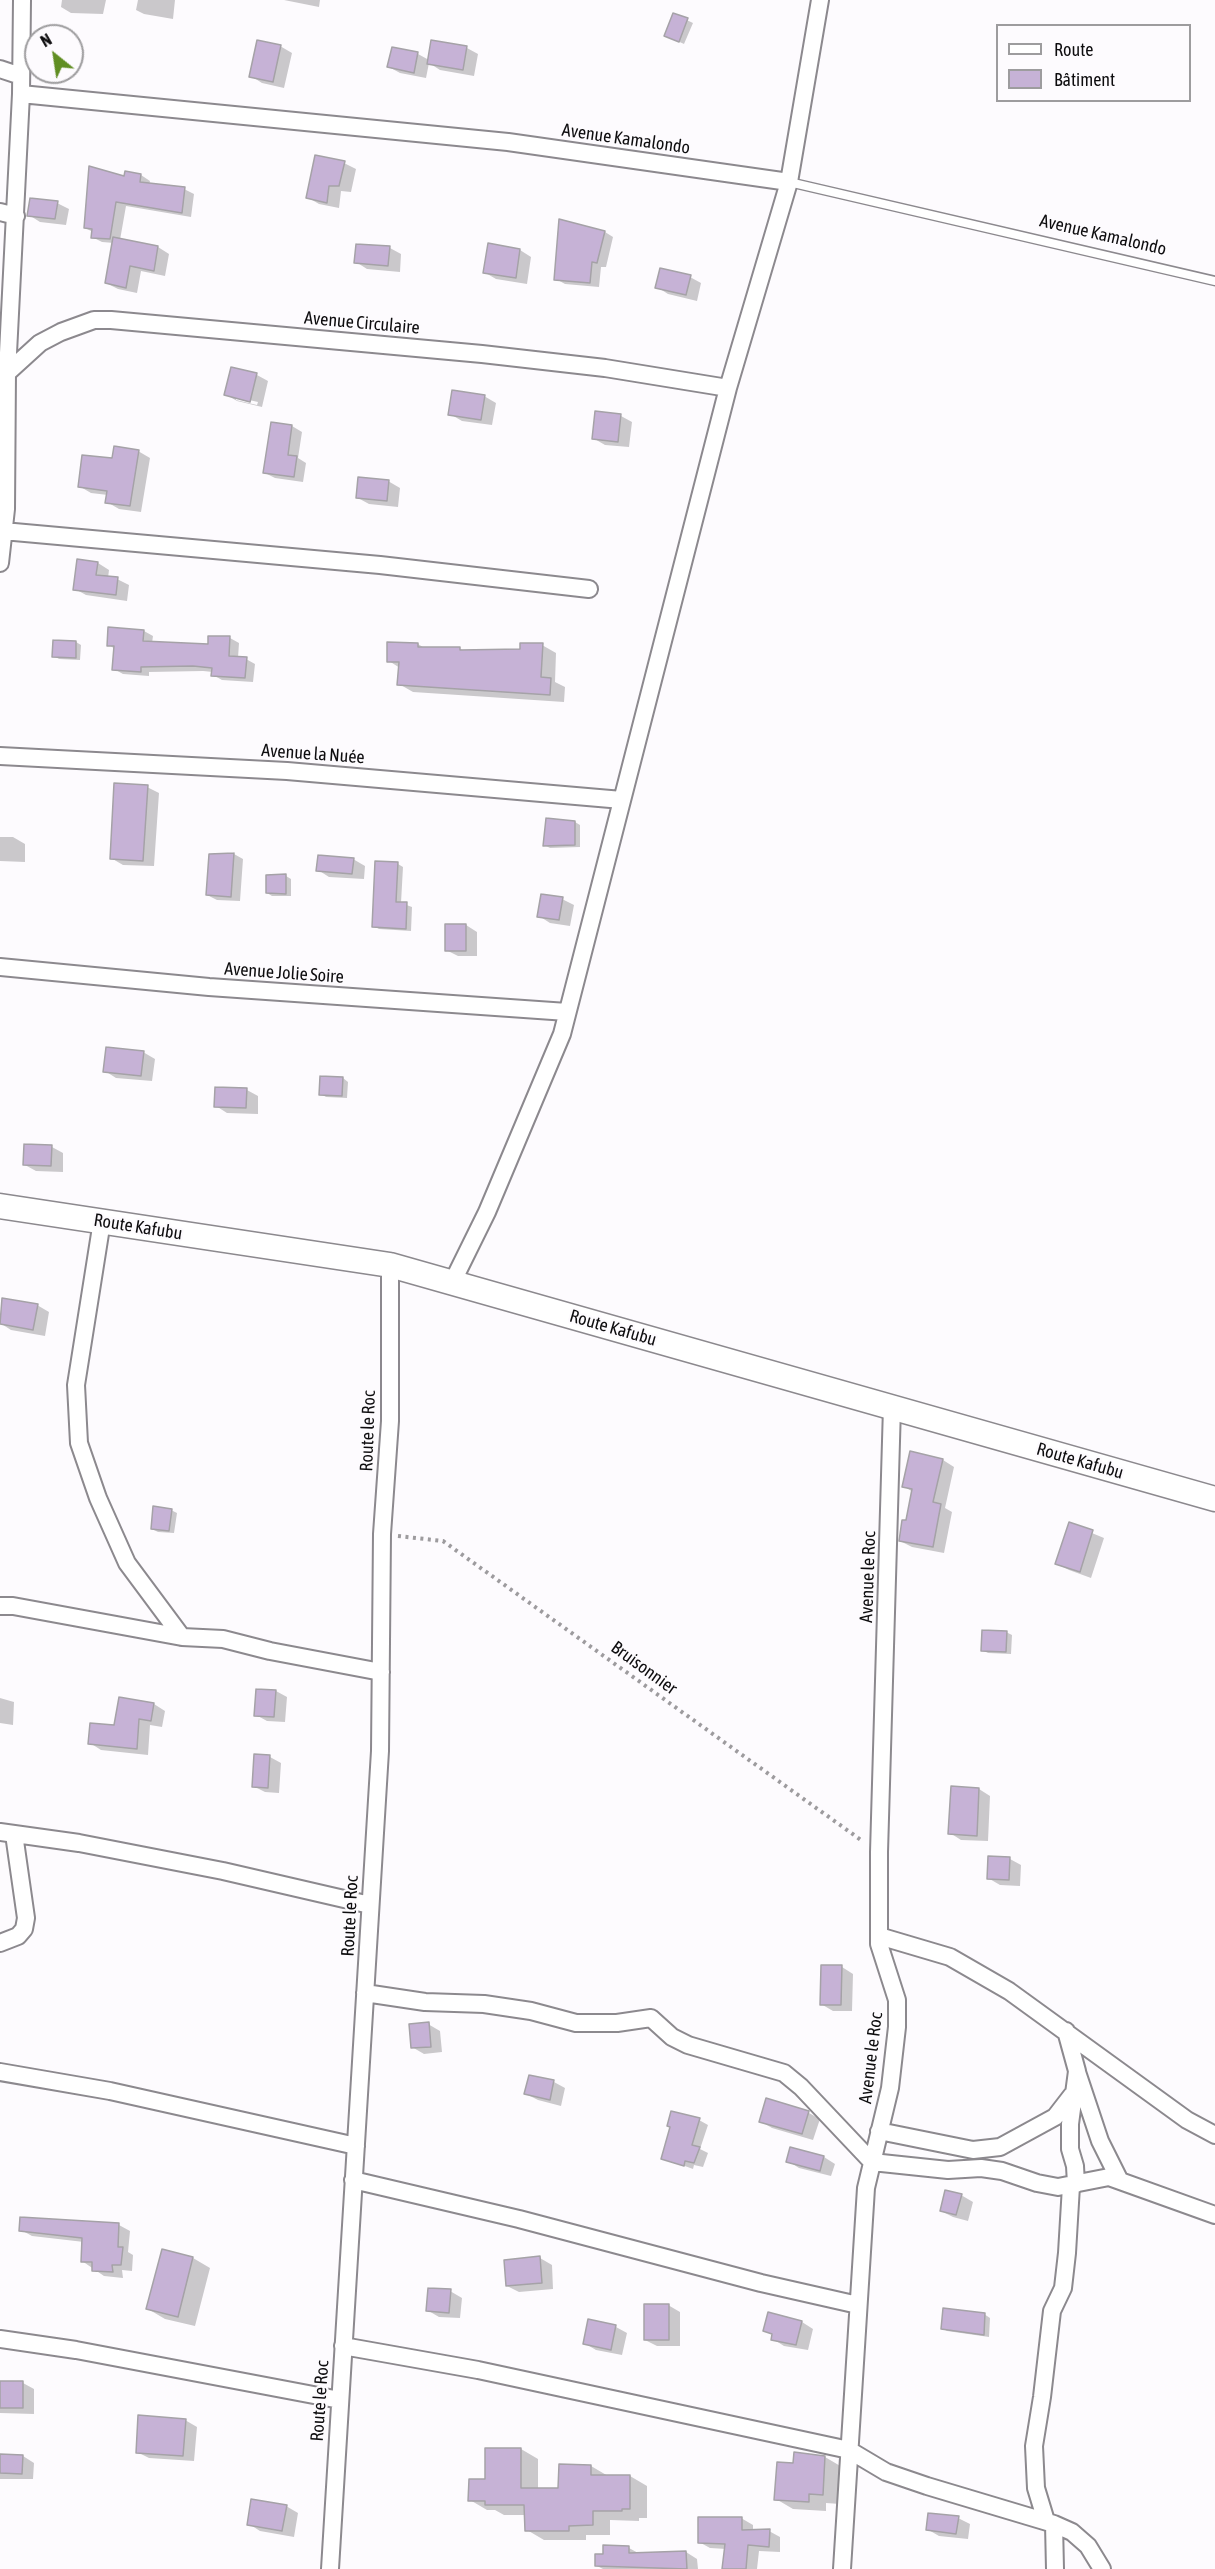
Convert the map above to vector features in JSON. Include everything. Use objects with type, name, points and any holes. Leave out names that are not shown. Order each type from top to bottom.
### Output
[{"type":"main road","name":"Route Kafubu","points":[[0,1206],[390,1265],[1215,1499]]},
{"type":"street","points":[[0,563],[3,531],[3,372],[8,214],[21,94],[22,0]]},
{"type":"street","points":[[452,1283],[487,1212],[562,1034],[728,388],[789,182],[820,0]]},
{"type":"street","points":[[0,69],[21,76]]},
{"type":"street","name":"Avenue Kamalondo","points":[[21,94],[508,142],[789,182]]},
{"type":"street","name":"Avenue Circulaire","points":[[3,372],[40,343],[61,332],[94,320],[111,320],[494,355],[605,368],[728,388]]},
{"type":"street","points":[[3,531],[380,566],[590,590]]},
{"type":"street","name":"Avenue la Nuée","points":[[0,756],[286,771],[622,800]]},
{"type":"street","name":"Avenue Jolie Soire","points":[[0,967],[209,987],[567,1012]]},
{"type":"street","points":[[102,1221],[76,1385],[79,1443],[98,1498],[127,1563],[182,1637]]},
{"type":"street","name":"Route le Roc","points":[[330,2569],[380,1751],[382,1534],[390,1421],[390,1265]]},
{"type":"street","name":"Avenue le Roc","points":[[842,2569],[866,2188],[890,2088],[897,2027],[897,2000],[879,1944],[879,1852],[892,1407]]},
{"type":"street","points":[[0,1606],[13,1606],[182,1637],[223,1639],[270,1651],[381,1672]]},
{"type":"street","points":[[0,1943],[18,1936],[24,1929],[26,1918],[7,1833],[79,1843],[223,1871],[370,1905]]},
{"type":"street","points":[[879,1936],[950,1957],[1009,1991],[1187,2120],[1215,2135]]},
{"type":"street","points":[[365,1993],[425,2002],[484,2004],[531,2011],[576,2022],[617,2023],[646,2018],[654,2019],[664,2031],[688,2045],[784,2073],[872,2162],[948,2170],[981,2168],[1002,2171],[1037,2183],[1058,2187],[1094,2178],[1109,2177],[1215,2215]]},
{"type":"street","points":[[1066,2031],[1100,2141],[1119,2179]]},
{"type":"street","points":[[1055,2569],[1050,2523],[1036,2488],[1034,2446],[1052,2311],[1063,2288],[1075,2166],[1070,2149],[1072,2096],[1077,2071]]},
{"type":"street","points":[[0,2072],[110,2091],[356,2146]]},
{"type":"street","points":[[879,2131],[973,2150],[1000,2147],[1055,2117],[1072,2096]]},
{"type":"street","points":[[353,2180],[519,2219],[760,2283],[858,2305]]},
{"type":"street","points":[[0,2339],[76,2350],[340,2400]]},
{"type":"street","points":[[343,2346],[478,2370],[849,2450],[886,2472],[1050,2523],[1072,2532],[1088,2546],[1102,2569]]},
{"type":"lane","name":"Avenue Kamalondo","points":[[789,182],[1215,281]]},
{"type":"path","name":"Bruisonnier","points":[[382,1534],[443,1541],[879,1852]]},
{"type":"building","points":[[673,13],[688,18],[679,42],[664,36]]},
{"type":"building","points":[[257,40],[281,45],[273,82],[249,77]]},
{"type":"building","points":[[431,40],[467,46],[463,70],[427,64]]},
{"type":"building","points":[[392,47],[418,52],[414,73],[387,67]]},
{"type":"building","points":[[315,155],[345,161],[339,186],[329,186],[327,203],[306,198]]},
{"type":"building","points":[[89,166],[124,176],[125,171],[141,174],[140,182],[185,187],[182,213],[116,202],[110,239],[91,238],[92,229],[84,228]]},
{"type":"building","points":[[30,198],[58,201],[55,219],[27,216]]},
{"type":"building","points":[[559,219],[605,231],[597,263],[592,262],[590,283],[554,280]]},
{"type":"building","points":[[113,237],[158,246],[154,271],[130,266],[126,288],[105,283]]},
{"type":"building","points":[[488,243],[520,249],[516,278],[483,273]]},
{"type":"building","points":[[356,244],[390,246],[388,266],[354,263]]},
{"type":"building","points":[[660,268],[691,275],[686,295],[655,288]]},
{"type":"building","points":[[231,367],[257,373],[250,402],[224,395]]},
{"type":"building","points":[[452,390],[485,395],[481,420],[448,415]]},
{"type":"building","points":[[595,411],[621,414],[618,442],[592,439]]},
{"type":"building","points":[[271,422],[292,425],[288,455],[297,456],[294,477],[263,473]]},
{"type":"building","points":[[114,446],[139,450],[130,506],[105,503],[107,491],[78,487],[82,455],[112,458]]},
{"type":"building","points":[[358,477],[389,480],[387,501],[356,498]]},
{"type":"building","points":[[77,559],[98,562],[96,575],[118,577],[116,595],[73,590]]},
{"type":"building","points":[[108,627],[144,630],[143,641],[208,644],[208,636],[230,636],[229,656],[247,657],[245,678],[211,676],[212,668],[193,666],[141,667],[141,672],[112,670],[114,646],[107,646]]},
{"type":"building","points":[[53,640],[76,641],[76,658],[52,657]]},
{"type":"building","points":[[387,642],[418,643],[418,647],[460,647],[460,650],[520,649],[520,643],[543,643],[541,677],[551,678],[550,695],[397,685],[399,662],[387,662]]},
{"type":"building","points":[[114,783],[148,785],[143,861],[110,859]]},
{"type":"building","points":[[546,818],[575,821],[575,845],[543,846]]},
{"type":"building","points":[[234,853],[231,897],[206,895],[209,854]]},
{"type":"building","points":[[318,855],[354,858],[352,874],[316,871]]},
{"type":"building","points":[[375,861],[398,862],[396,902],[407,902],[406,929],[372,927]]},
{"type":"building","points":[[286,874],[286,894],[266,893],[266,875]]},
{"type":"building","points":[[541,894],[563,897],[559,920],[537,917]]},
{"type":"building","points":[[445,924],[466,924],[466,951],[445,951]]},
{"type":"building","points":[[106,1047],[144,1051],[141,1076],[103,1072]]},
{"type":"building","points":[[320,1076],[343,1077],[342,1096],[319,1095]]},
{"type":"building","points":[[215,1087],[247,1088],[246,1108],[214,1107]]},
{"type":"building","points":[[24,1144],[52,1145],[51,1166],[23,1165]]},
{"type":"building","points":[[2,1298],[38,1304],[33,1330],[0,1324]]},
{"type":"building","points":[[910,1451],[943,1459],[933,1502],[941,1504],[933,1547],[899,1541],[902,1520],[906,1520],[912,1489],[902,1487]]},
{"type":"building","points":[[153,1506],[172,1509],[169,1531],[151,1529]]},
{"type":"building","points":[[1069,1522],[1093,1530],[1080,1572],[1055,1564]]},
{"type":"building","points":[[982,1630],[1007,1631],[1006,1652],[981,1651]]},
{"type":"building","points":[[256,1689],[276,1690],[274,1717],[254,1716]]},
{"type":"building","points":[[119,1697],[154,1703],[151,1721],[139,1719],[137,1749],[88,1744],[90,1723],[114,1725]]},
{"type":"building","points":[[254,1754],[270,1755],[268,1788],[252,1787]]},
{"type":"building","points":[[951,1786],[979,1788],[977,1836],[948,1834]]},
{"type":"building","points":[[988,1856],[1010,1857],[1009,1880],[987,1879]]},
{"type":"building","points":[[821,1965],[842,1965],[841,2005],[820,2005]]},
{"type":"building","points":[[429,2022],[431,2047],[411,2048],[409,2024]]},
{"type":"building","points":[[529,2075],[554,2080],[550,2100],[524,2094]]},
{"type":"building","points":[[766,2098],[809,2111],[802,2134],[759,2122]]},
{"type":"building","points":[[671,2111],[700,2118],[692,2145],[700,2147],[694,2163],[685,2161],[684,2166],[661,2159],[670,2127],[667,2126]]},
{"type":"building","points":[[790,2147],[824,2156],[820,2171],[786,2162]]},
{"type":"building","points":[[945,2190],[962,2194],[956,2215],[940,2211]]},
{"type":"building","points":[[20,2217],[119,2223],[118,2247],[123,2247],[121,2265],[112,2265],[113,2272],[92,2271],[92,2262],[81,2262],[82,2238],[19,2231]]},
{"type":"building","points":[[162,2249],[193,2257],[178,2317],[146,2309]]},
{"type":"building","points":[[540,2256],[542,2283],[506,2286],[504,2260]]},
{"type":"building","points":[[428,2288],[451,2289],[449,2313],[426,2311]]},
{"type":"building","points":[[644,2304],[669,2304],[669,2340],[644,2340]]},
{"type":"building","points":[[943,2308],[985,2313],[984,2335],[941,2329]]},
{"type":"building","points":[[768,2312],[802,2321],[796,2345],[771,2340],[772,2334],[763,2331]]},
{"type":"building","points":[[588,2319],[616,2325],[611,2350],[583,2344]]},
{"type":"building","points":[[0,2381],[23,2381],[23,2408],[0,2408]]},
{"type":"building","points":[[138,2415],[186,2419],[183,2456],[136,2453]]},
{"type":"building","points":[[485,2448],[521,2448],[521,2488],[558,2488],[559,2464],[591,2465],[591,2475],[630,2475],[630,2509],[593,2511],[593,2525],[569,2526],[569,2531],[525,2531],[524,2505],[485,2505],[485,2501],[468,2501],[469,2479],[485,2479]]},
{"type":"building","points":[[794,2452],[825,2456],[823,2495],[809,2494],[809,2502],[774,2500],[777,2462],[793,2463]]},
{"type":"building","points":[[0,2454],[23,2455],[22,2474],[0,2473]]},
{"type":"building","points":[[251,2499],[287,2505],[282,2531],[247,2525]]},
{"type":"building","points":[[928,2513],[959,2516],[956,2534],[926,2530]]},
{"type":"building","points":[[698,2517],[742,2517],[742,2530],[770,2529],[769,2547],[748,2545],[746,2569],[722,2569],[725,2544],[698,2543]]},
{"type":"building","points":[[603,2545],[629,2546],[629,2553],[686,2551],[687,2569],[595,2566],[595,2554],[603,2554]]}]
